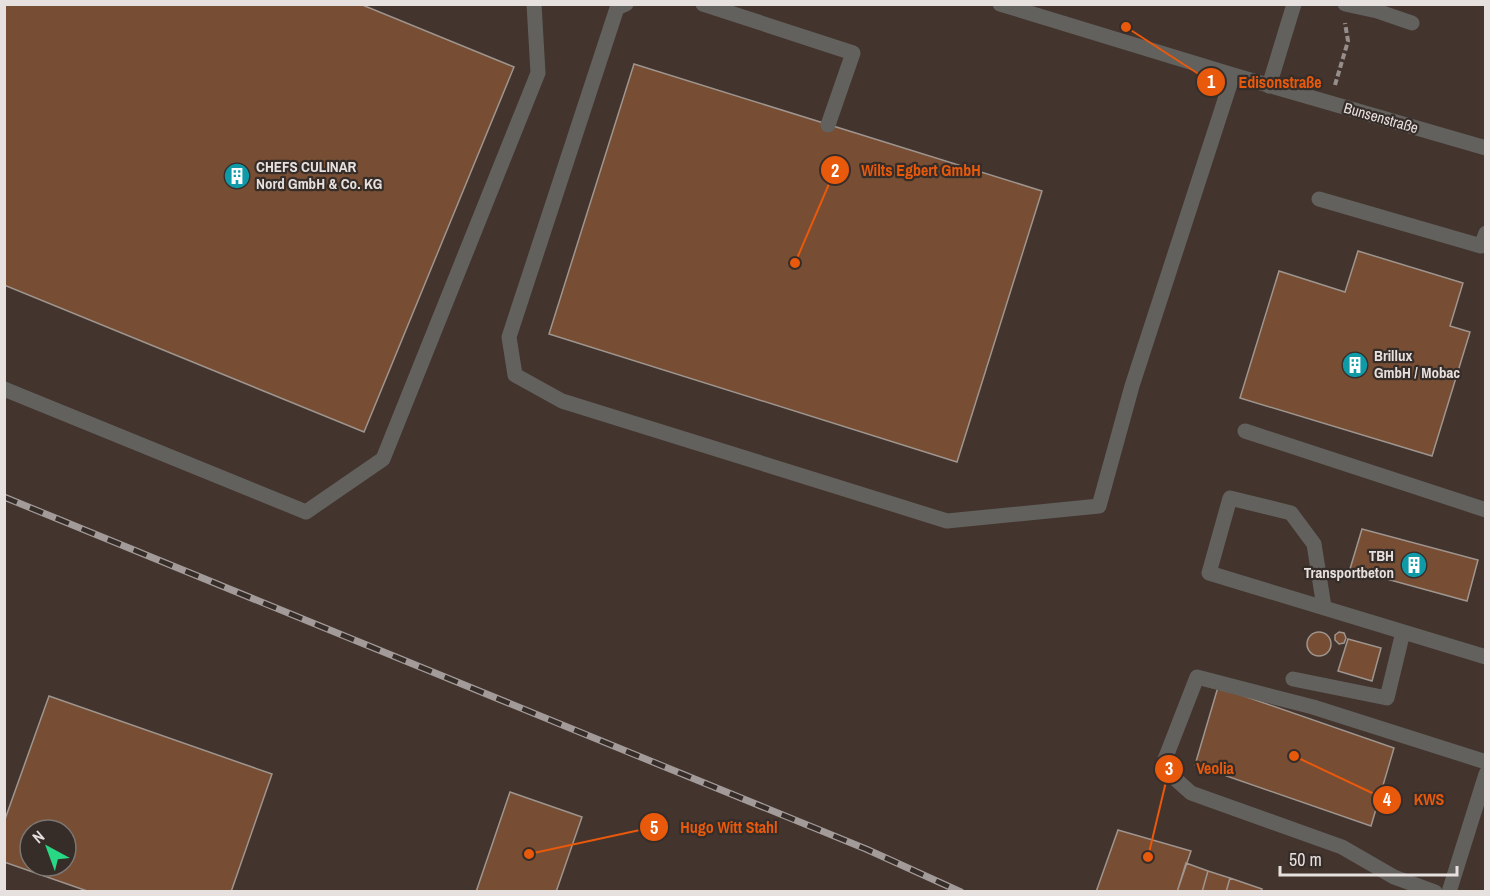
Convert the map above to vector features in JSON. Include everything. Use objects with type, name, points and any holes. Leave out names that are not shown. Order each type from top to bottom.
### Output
[{"type":"street","points":[[4,389],[306,512],[383,459],[538,73],[534,4]]},
{"type":"street","points":[[626,4],[617,8],[509,337],[515,375],[562,401],[947,521],[1099,506],[1132,387],[1233,75]]},
{"type":"street","points":[[703,4],[853,53],[828,124]]},
{"type":"street","name":"Bunsenstraße","points":[[1000,4],[1269,86],[1485,148]]},
{"type":"street","points":[[1269,86],[1294,4]]},
{"type":"street","points":[[1345,9],[1377,11],[1412,23]]},
{"type":"street","points":[[1319,200],[1481,246],[1485,233]]},
{"type":"street","points":[[1245,431],[1485,510]]},
{"type":"street","points":[[1324,607],[1314,544],[1291,513],[1230,498],[1209,573],[1485,657]]},
{"type":"street","points":[[1293,679],[1386,698],[1403,632]]},
{"type":"street","points":[[1435,891],[1394,877],[1342,848],[1191,793],[1162,767],[1177,727],[1197,677],[1313,707],[1485,762]]},
{"type":"street","points":[[1449,891],[1485,774]]},
{"type":"path","points":[[1330,103],[1348,40],[1345,9]]},
{"type":"shaded area","points":[[5,5],[1485,5],[1485,891],[5,892]]},
{"type":"building","name":"CHEFS CULINAR Nord GmbH & Co. KG","points":[[4,4],[360,4],[514,67],[364,432],[4,285]]},
{"type":"building","points":[[634,64],[1042,191],[957,462],[549,334]]},
{"type":"building","name":"Brillux GmbH / Mobac","points":[[1358,251],[1463,283],[1450,326],[1470,332],[1432,456],[1240,398],[1279,271],[1345,292]]},
{"type":"building","name":"TBH Transportbeton","points":[[1362,529],[1478,560],[1467,601],[1350,569]]},
{"type":"building","points":[[1319,632],[1328,635],[1331,644],[1328,653],[1319,656],[1310,653],[1307,644],[1310,635]]},
{"type":"building","points":[[1339,632],[1344,633],[1346,638],[1344,643],[1339,644],[1335,640],[1335,635]]},
{"type":"building","points":[[1348,639],[1381,648],[1372,681],[1338,671]]},
{"type":"building","points":[[1218,687],[1394,748],[1371,826],[1195,765]]},
{"type":"building","points":[[49,696],[272,774],[231,892],[90,892],[50,878],[78,878],[78,818],[18,818],[18,867],[4,862],[4,822]]},
{"type":"building","points":[[510,792],[582,817],[556,892],[476,892]]},
{"type":"building","points":[[1118,830],[1191,851],[1177,892],[1096,892]]},
{"type":"building","points":[[1186,863],[1208,871],[1202,892],[1177,892]]},
{"type":"building","points":[[1208,871],[1230,878],[1226,892],[1202,892]]},
{"type":"building","points":[[1230,878],[1262,889],[1261,892],[1226,892]]},
{"type":"railway","points":[[4,497],[866,849],[961,892]]},
{"type":"place","name":"Edisonstraße","points":[[1126,27]]},
{"type":"place","name":"CHEFS CULINAR Nord GmbH & Co. KG","points":[[237,176]]},
{"type":"place","name":"Wilts Egbert GmbH","points":[[795,263]]},
{"type":"place","name":"Brillux GmbH / Mobac","points":[[1355,365]]},
{"type":"place","name":"TBH Transportbeton","points":[[1414,565]]},
{"type":"place","name":"KWS","points":[[1294,756]]},
{"type":"place","name":"Hugo Witt Stahl","points":[[529,854]]},
{"type":"place","name":"Veolia","points":[[1148,857]]}]
